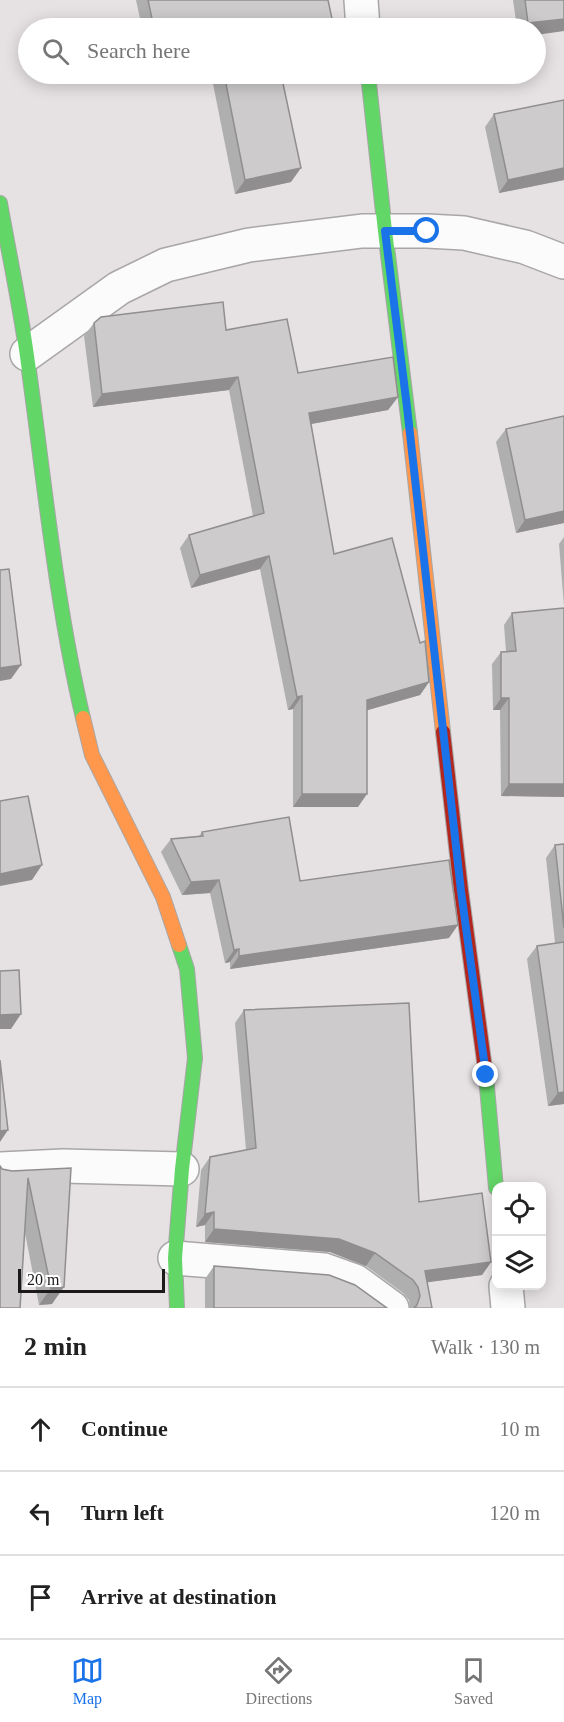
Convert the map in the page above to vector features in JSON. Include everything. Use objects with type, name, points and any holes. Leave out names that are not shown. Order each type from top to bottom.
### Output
[{"type":"street","points":[[361,0],[362,18]]},
{"type":"street","points":[[369,84],[461,891],[486,1075],[495,1182]]},
{"type":"street","points":[[0,203],[27,354],[49,527],[71,667],[92,754],[163,897],[187,969],[195,1058],[182,1169],[175,1258],[177,1308]]},
{"type":"street","points":[[27,354],[119,288],[166,265],[249,245],[362,231],[464,233],[525,247],[564,262]]},
{"type":"street","points":[[0,1169],[63,1166],[182,1169]]},
{"type":"street","points":[[175,1258],[324,1270],[355,1281],[392,1308]]},
{"type":"street","points":[[506,1290],[508,1308]]},
{"type":"building","points":[[148,0],[328,0],[332,18],[152,18]]},
{"type":"building","points":[[525,0],[564,0],[564,19],[546,21],[546,18],[527,18]]},
{"type":"building","points":[[226,84],[283,84],[301,168],[245,180]]},
{"type":"building","points":[[564,100],[564,168],[508,180],[494,114]]},
{"type":"building","points":[[223,302],[226,330],[287,319],[298,373],[393,357],[398,397],[309,413],[334,554],[392,538],[420,643],[425,641],[429,682],[367,700],[367,794],[302,794],[302,696],[297,697],[269,556],[200,575],[189,535],[264,513],[238,377],[102,394],[94,323],[101,317]]},
{"type":"building","points":[[564,416],[564,511],[525,520],[506,429]]},
{"type":"building","points":[[9,569],[21,665],[0,668],[0,570]]},
{"type":"building","points":[[564,608],[564,784],[509,784],[509,698],[501,698],[501,652],[516,651],[512,613]]},
{"type":"building","points":[[28,796],[42,865],[0,874],[0,801]]},
{"type":"building","points":[[289,817],[300,881],[449,860],[458,925],[239,956],[239,949],[234,950],[219,880],[191,882],[171,839],[203,836],[202,832]]},
{"type":"building","points":[[564,844],[564,928],[555,845]]},
{"type":"building","points":[[564,942],[564,1092],[558,1093],[537,946]]},
{"type":"building","points":[[19,970],[21,1014],[0,1015],[0,971]]},
{"type":"building","points":[[409,1003],[419,1202],[482,1193],[491,1262],[425,1271],[432,1308],[414,1308],[420,1296],[418,1287],[413,1280],[375,1253],[339,1239],[214,1229],[214,1212],[205,1214],[210,1157],[256,1148],[244,1010]]},
{"type":"building","points":[[0,1060],[8,1130],[0,1131]]},
{"type":"building","points":[[0,1166],[2,1169],[12,1171],[71,1168],[64,1287],[51,1288],[28,1178],[20,1308],[0,1308]]},
{"type":"building","points":[[214,1266],[329,1275],[355,1285],[387,1308],[214,1308]]},
{"type":"traffic: fast","points":[[369,84],[410,433]]},
{"type":"traffic: fast","points":[[0,203],[24,337],[57,583],[83,718]]},
{"type":"traffic: fast","points":[[177,1308],[175,1258],[182,1169],[195,1058],[187,969],[179,945]]},
{"type":"traffic: fast","points":[[486,1076],[495,1182]]},
{"type":"traffic: slow","points":[[410,433],[443,732]]},
{"type":"traffic: slow","points":[[83,718],[92,755],[163,897],[179,945]]},
{"type":"traffic: jam","points":[[443,732],[486,1076]]},
{"type":"route","points":[[427,231],[385,231],[461,891],[486,1075]]}]
